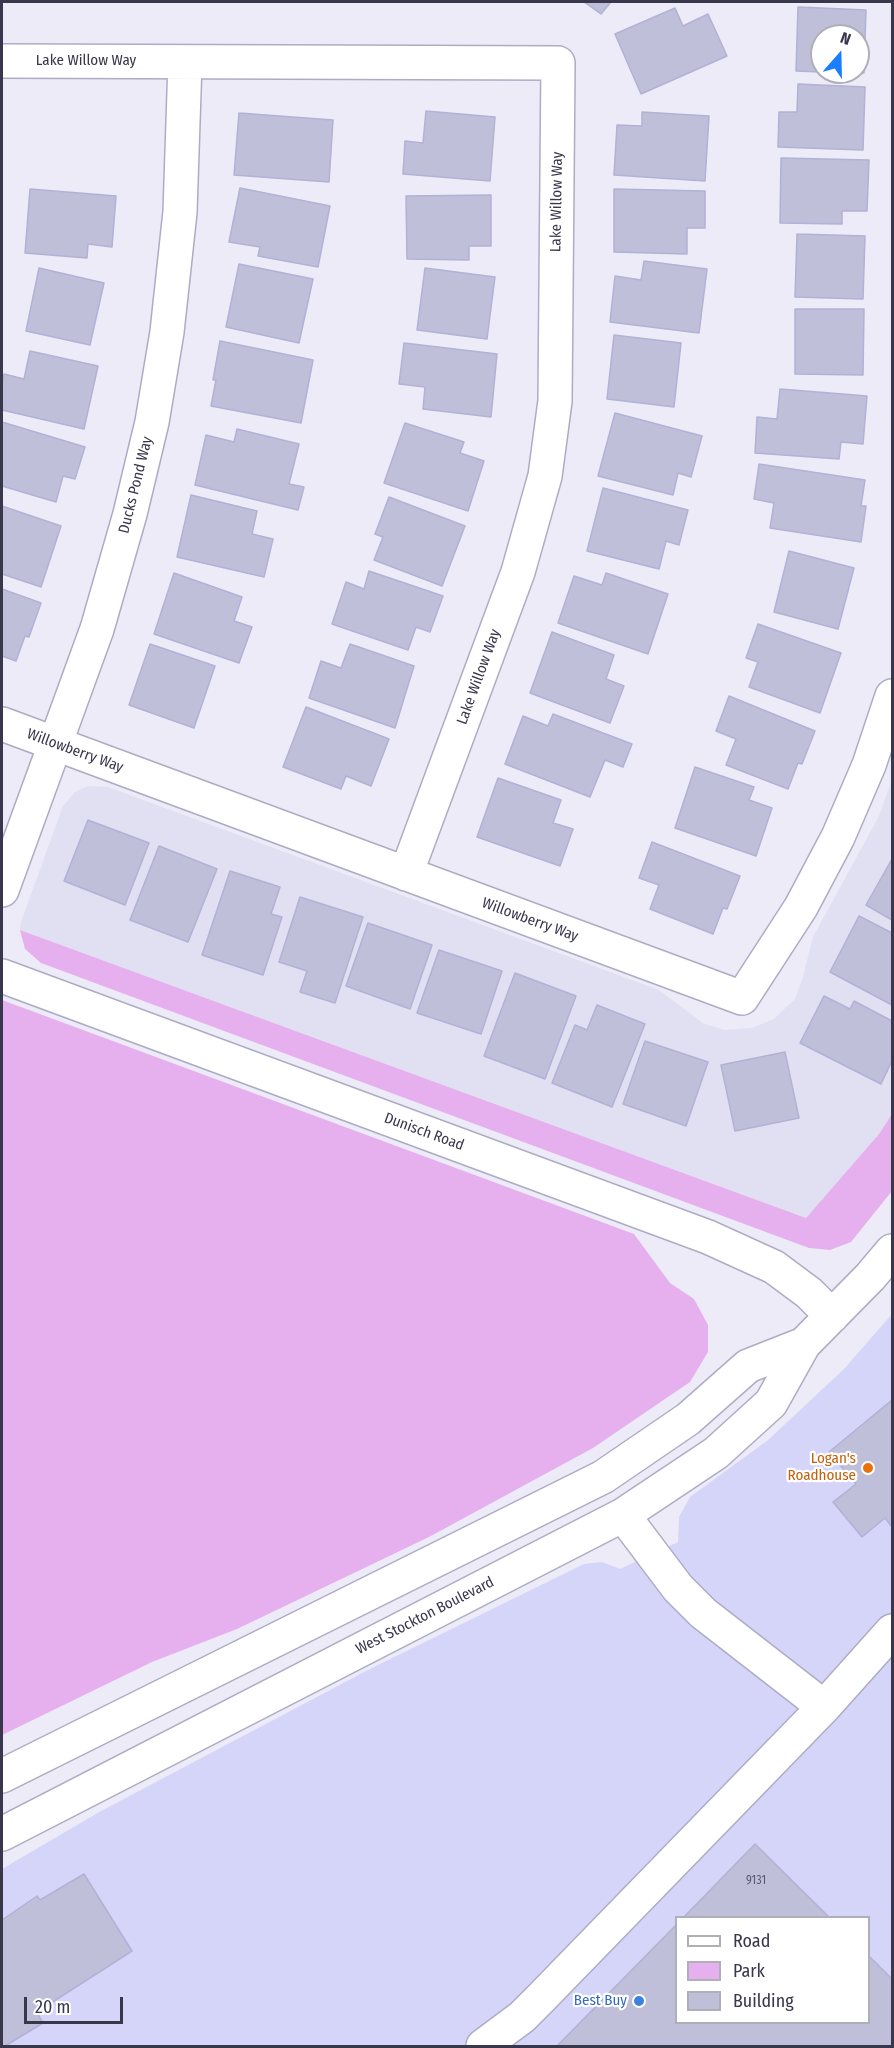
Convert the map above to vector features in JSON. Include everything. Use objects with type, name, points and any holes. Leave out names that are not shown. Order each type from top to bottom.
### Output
[{"type":"street","name":"Lake Willow Way","points":[[2,61],[558,63],[555,401],[545,476],[518,572],[406,874]]},
{"type":"street","name":"Ducks Pond Way","points":[[2,890],[97,629],[130,514],[152,422],[167,332],[180,212],[185,62]]},
{"type":"street","name":"Willowberry Way","points":[[2,724],[742,998],[801,907],[838,837],[869,765],[892,696]]},
{"type":"street","name":"Dunisch Road","points":[[2,976],[708,1237],[774,1267],[809,1293],[832,1316]]},
{"type":"street","name":"West Stockton Boulevard","points":[[2,1834],[623,1515],[716,1453],[771,1403],[804,1344],[892,1251]]},
{"type":"street","name":"West Stockton Boulevard","points":[[2,1776],[603,1477],[688,1419],[748,1366],[804,1344]]},
{"type":"street","points":[[623,1515],[678,1588],[703,1613],[824,1707]]},
{"type":"street","points":[[483,2046],[522,2017],[541,1998],[824,1707],[892,1631]]},
{"type":"shaded area","points":[[892,780],[892,1114],[879,1134],[806,1218],[20,930],[63,806],[75,792],[88,786],[108,787],[659,990],[704,1024],[725,1030],[752,1028],[774,1019],[795,999],[813,937],[879,816]]},
{"type":"shaded area","points":[[892,1314],[892,2046],[2,2046],[2,1869],[101,1811],[368,1670],[584,1564],[602,1562],[620,1569],[678,1542],[679,1517],[690,1497],[768,1440],[844,1369]]},
{"type":"green space","points":[[20,930],[806,1218],[879,1134],[892,1114],[892,1191],[851,1242],[830,1250],[809,1248],[41,963],[25,949]]},
{"type":"green space","points":[[2,1000],[634,1234],[670,1283],[694,1299],[708,1325],[708,1352],[690,1382],[593,1448],[429,1537],[237,1629],[152,1662],[2,1735]]},
{"type":"building","points":[[584,2],[611,2],[601,14]]},
{"type":"building","points":[[798,7],[866,10],[866,24],[810,24],[810,72],[796,71]]},
{"type":"building","points":[[675,8],[683,26],[708,14],[727,56],[641,94],[615,34]]},
{"type":"building","points":[[798,84],[865,87],[863,150],[778,147],[779,112],[797,112]]},
{"type":"building","points":[[426,111],[495,117],[490,181],[403,174],[405,141],[423,143]]},
{"type":"building","points":[[642,112],[709,116],[705,181],[614,175],[617,125],[642,126]]},
{"type":"building","points":[[239,113],[333,120],[329,182],[234,175]]},
{"type":"building","points":[[781,158],[869,160],[867,211],[842,211],[842,224],[780,223]]},
{"type":"building","points":[[240,188],[330,206],[318,267],[258,256],[260,247],[229,242]]},
{"type":"building","points":[[30,189],[116,196],[112,247],[88,244],[87,258],[25,253]]},
{"type":"building","points":[[614,189],[705,191],[705,228],[687,228],[687,254],[614,252]]},
{"type":"building","points":[[491,195],[491,246],[469,246],[469,260],[407,259],[406,196]]},
{"type":"building","points":[[797,234],[865,236],[863,299],[795,297]]},
{"type":"building","points":[[644,261],[707,269],[699,333],[610,322],[615,276],[641,280]]},
{"type":"building","points":[[239,264],[313,279],[299,343],[226,327]]},
{"type":"building","points":[[39,268],[104,283],[90,345],[26,331]]},
{"type":"building","points":[[425,268],[495,277],[487,339],[417,330]]},
{"type":"building","points":[[795,309],[864,309],[863,375],[795,374]]},
{"type":"building","points":[[614,335],[681,343],[674,407],[607,399]]},
{"type":"building","points":[[220,341],[313,360],[301,423],[211,406]]},
{"type":"building","points":[[404,343],[497,354],[491,417],[423,409],[425,387],[399,384]]},
{"type":"building","points":[[30,351],[98,366],[84,429],[2,410],[4,374],[24,379]]},
{"type":"building","points":[[780,389],[867,396],[863,444],[841,442],[839,459],[755,453],[757,417],[777,419]]},
{"type":"building","points":[[615,413],[702,436],[691,477],[678,473],[673,495],[598,476]]},
{"type":"building","points":[[2,422],[85,447],[75,479],[63,476],[56,502],[2,486]]},
{"type":"building","points":[[405,423],[464,442],[460,453],[484,461],[468,511],[384,483]]},
{"type":"building","points":[[237,429],[299,444],[289,484],[304,487],[298,510],[195,485],[206,435],[234,442]]},
{"type":"building","points":[[759,464],[865,480],[861,506],[866,506],[861,542],[770,528],[774,503],[754,499]]},
{"type":"building","points":[[603,488],[688,510],[679,545],[666,541],[659,569],[587,551]]},
{"type":"building","points":[[191,495],[257,511],[252,534],[273,539],[264,577],[177,557]]},
{"type":"building","points":[[389,497],[465,526],[442,586],[374,560],[383,537],[375,534]]},
{"type":"building","points":[[2,506],[61,526],[41,587],[2,574]]},
{"type":"building","points":[[789,551],[854,568],[838,629],[774,612]]},
{"type":"building","points":[[369,571],[443,596],[430,632],[416,627],[408,650],[332,624],[346,582],[364,589]]},
{"type":"building","points":[[174,573],[242,597],[234,621],[252,627],[239,663],[154,634]]},
{"type":"building","points":[[606,573],[668,594],[648,654],[558,623],[574,576],[602,585]]},
{"type":"building","points":[[2,589],[41,603],[29,637],[25,636],[16,661],[2,656]]},
{"type":"building","points":[[758,624],[841,653],[820,713],[749,687],[758,662],[746,658]]},
{"type":"building","points":[[552,632],[614,655],[606,679],[624,686],[610,723],[530,693]]},
{"type":"building","points":[[150,644],[215,666],[194,728],[129,705]]},
{"type":"building","points":[[350,644],[414,666],[395,728],[309,698],[321,661],[341,668]]},
{"type":"building","points":[[729,696],[815,731],[802,764],[798,763],[788,789],[726,765],[736,739],[716,731]]},
{"type":"building","points":[[306,707],[389,739],[371,786],[346,776],[341,789],[283,767]]},
{"type":"building","points":[[553,714],[632,744],[623,767],[605,760],[590,797],[505,764],[523,716],[548,726]]},
{"type":"building","points":[[695,767],[754,787],[749,800],[772,808],[756,856],[675,828]]},
{"type":"building","points":[[498,778],[561,800],[553,823],[573,829],[560,866],[477,837]]},
{"type":"building","points":[[88,820],[149,843],[125,905],[64,881]]},
{"type":"building","points":[[652,842],[740,876],[727,909],[723,908],[713,934],[650,909],[659,885],[639,878]]},
{"type":"building","points":[[159,846],[217,869],[188,942],[130,920]]},
{"type":"building","points":[[892,859],[892,920],[866,905]]},
{"type":"building","points":[[230,871],[280,887],[271,914],[282,917],[263,975],[202,955]]},
{"type":"building","points":[[300,897],[363,917],[335,1003],[300,992],[307,971],[279,962]]},
{"type":"building","points":[[859,916],[892,933],[892,1005],[830,972]]},
{"type":"building","points":[[368,923],[432,945],[410,1009],[346,986]]},
{"type":"building","points":[[439,950],[502,971],[481,1034],[417,1013]]},
{"type":"building","points":[[515,973],[576,996],[545,1079],[484,1056]]},
{"type":"building","points":[[824,996],[850,1009],[854,1001],[892,1021],[892,1061],[881,1084],[800,1043]]},
{"type":"building","points":[[597,1005],[645,1024],[612,1107],[552,1083],[575,1025],[587,1030]]},
{"type":"building","points":[[645,1041],[708,1062],[686,1126],[623,1104]]},
{"type":"building","points":[[785,1052],[799,1118],[735,1131],[721,1065]]},
{"type":"building","name":"Logan's Roadhouse","points":[[892,1400],[892,1527],[885,1518],[862,1537],[833,1502],[856,1484],[829,1452]]},
{"type":"building","points":[[755,1844],[828,1916],[685,1916]]},
{"type":"building","points":[[84,1874],[132,1951],[37,2012],[43,2023],[2,2046],[2,1920],[37,1896],[40,1900]]},
{"type":"building","name":"Best Buy","points":[[675,1926],[675,2024],[870,2024],[870,1957],[892,1979],[892,2046],[557,2046]]},
{"type":"place","name":"Logan's Roadhouse","points":[[868,1468]]},
{"type":"place","name":"Best Buy","points":[[639,2001]]}]
